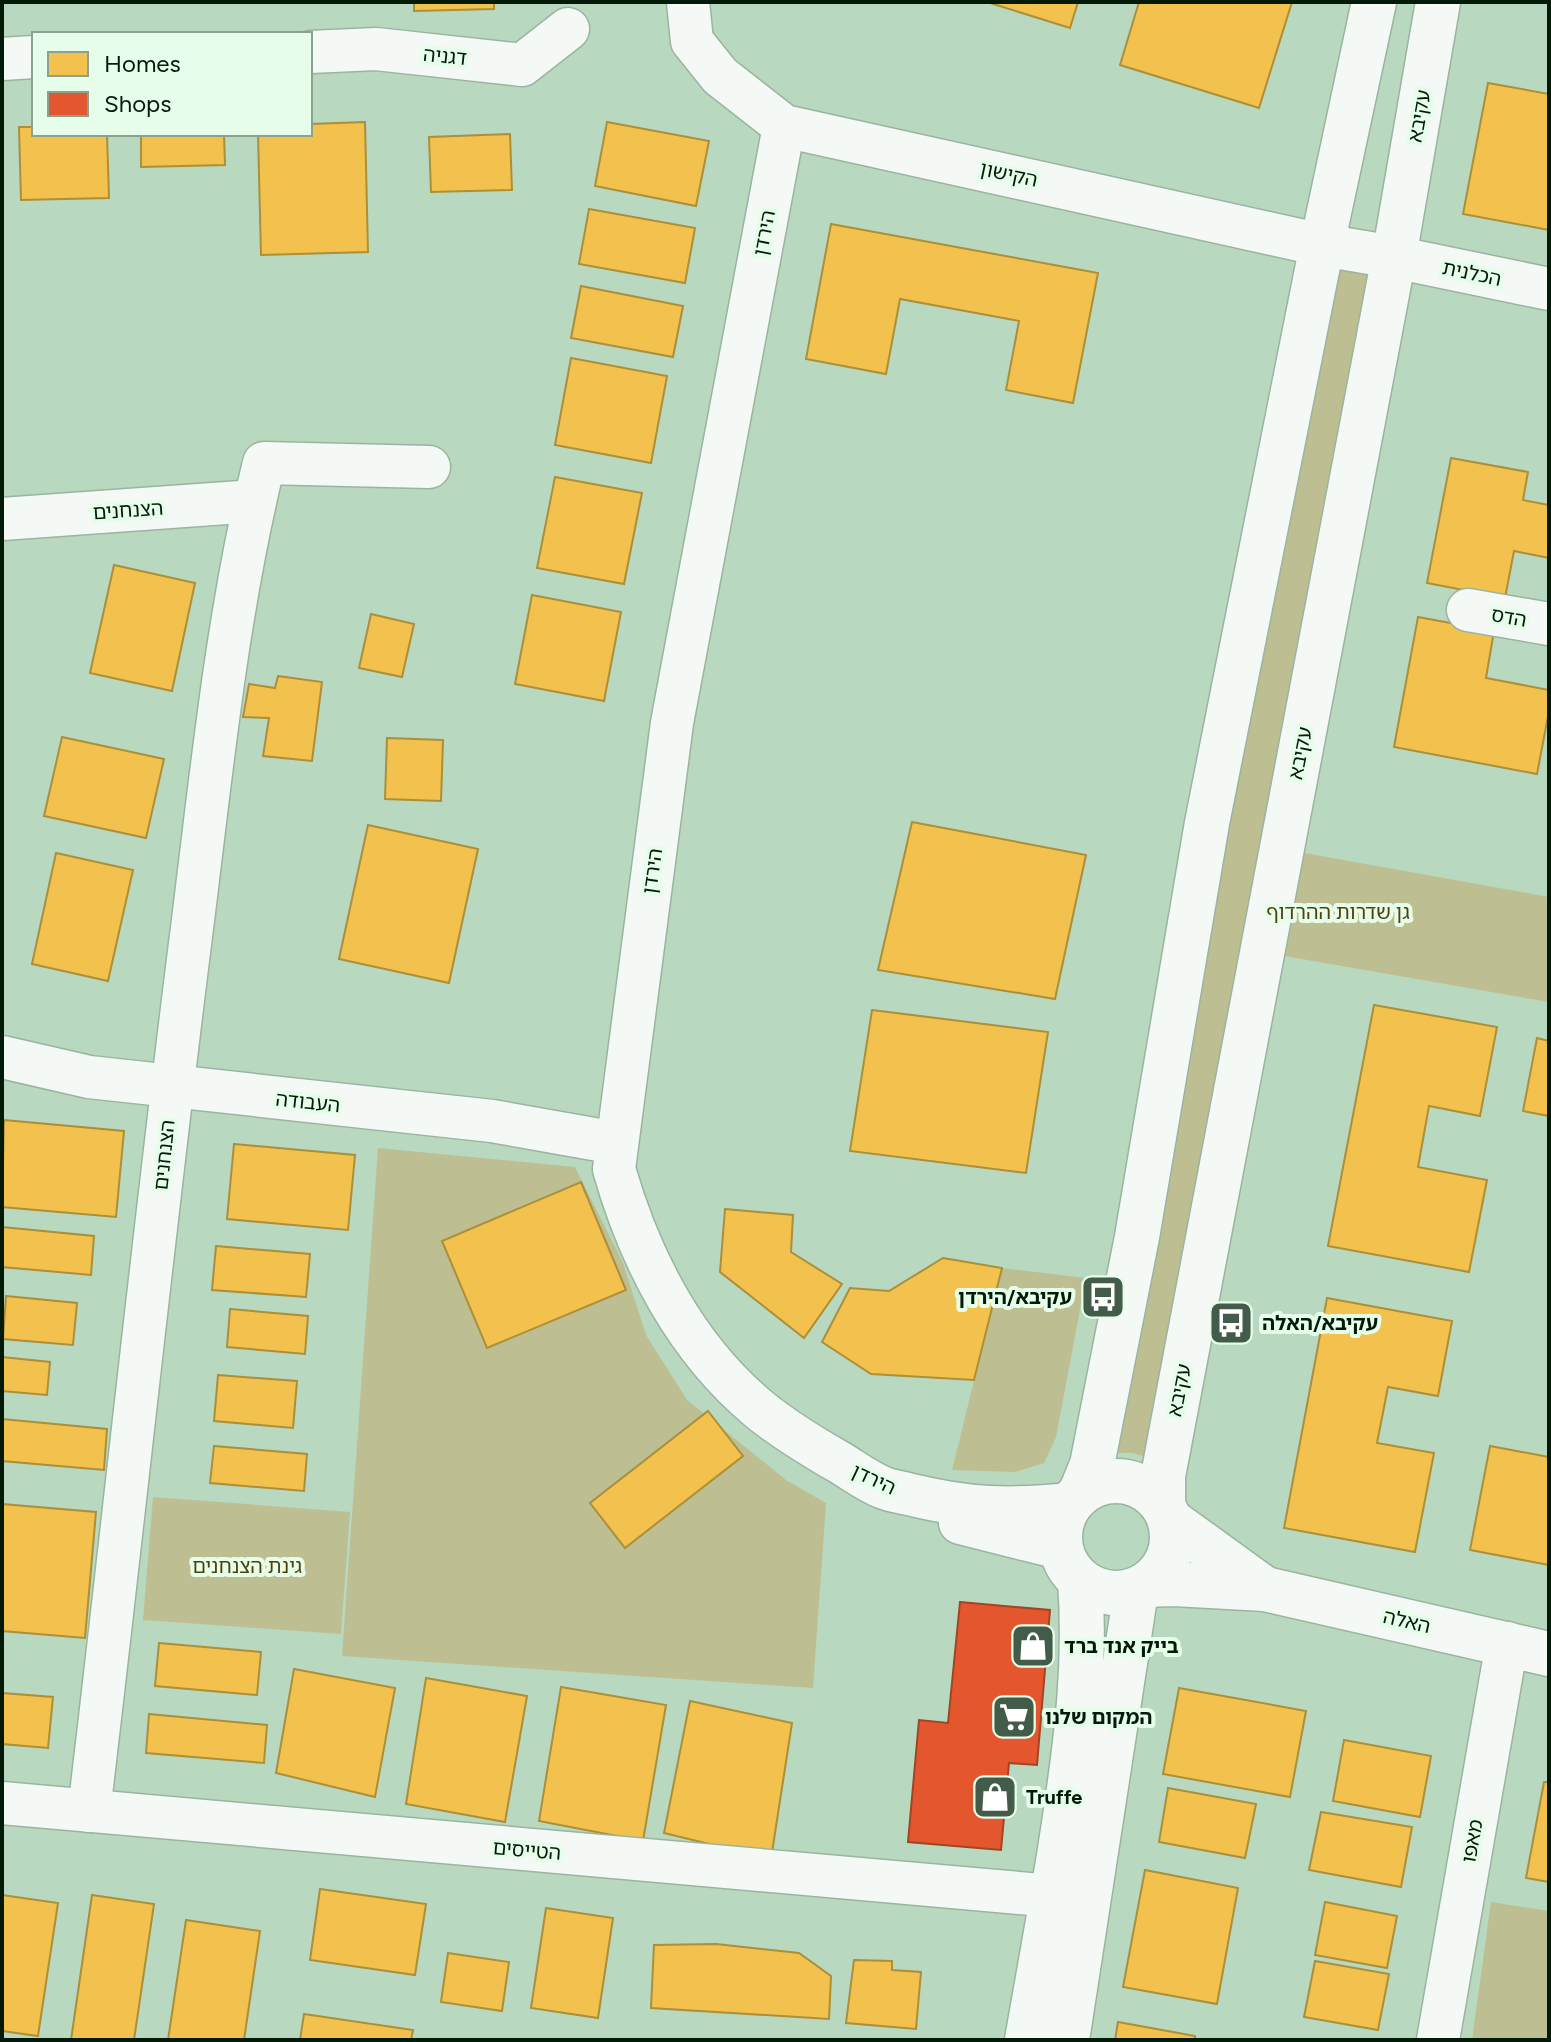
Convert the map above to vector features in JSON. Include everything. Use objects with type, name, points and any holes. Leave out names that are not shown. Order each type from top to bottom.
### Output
[{"type":"street","name":"הקישון","points":[[688,2],[692,41],[720,76],[784,126],[1322,245],[1394,257]]},
{"type":"street","points":[[1075,1499],[1092,1465],[1131,1267],[1207,823],[1322,245],[1374,2]]},
{"type":"street","name":"עקיבא","points":[[1167,1512],[1166,1460],[1394,257],[1438,2]]},
{"type":"street","name":"דגניה","points":[[312,52],[376,49],[522,65],[568,29]]},
{"type":"street","points":[[2,59],[32,57]]},
{"type":"street","name":"הירדן","points":[[784,126],[672,723],[614,1169],[642,1251],[674,1311],[716,1366],[761,1411],[885,1489],[979,1508],[1020,1509],[1075,1499]]},
{"type":"street","name":"הכלנית","points":[[1394,257],[1549,289]]},
{"type":"street","name":"הצנחנים","points":[[89,1811],[127,1497],[171,1087],[226,658],[264,463],[429,467]]},
{"type":"street","name":"הצנחנים","points":[[2,519],[255,501]]},
{"type":"street","name":"הדס","points":[[1468,610],[1549,624]]},
{"type":"street","name":"העבודה","points":[[2,1057],[89,1077],[492,1121],[616,1143]]},
{"type":"street","points":[[1027,2040],[1053,1896],[1080,1713],[1083,1625],[1060,1529],[1065,1511],[1075,1499],[1093,1485],[1112,1480],[1131,1482],[1148,1491],[1167,1512],[1173,1540],[1169,1559],[1159,1575],[1141,1588],[1111,1594],[1094,1590],[1070,1564]]},
{"type":"street","name":"הירדן","points":[[908,1494],[946,1519],[1070,1564]]},
{"type":"street","name":"האלה","points":[[1167,1512],[1265,1589]]},
{"type":"street","name":"האלה","points":[[1141,1588],[1174,1584],[1265,1589],[1549,1654]]},
{"type":"street","points":[[1067,2040],[1141,1588]]},
{"type":"street","name":"מאפו","points":[[1438,2040],[1507,1643]]},
{"type":"street","name":"הטייסים","points":[[2,1803],[1053,1896]]},
{"type":"green space","points":[[1330,266],[1373,271],[1156,1460],[1133,1453],[1104,1453]]},
{"type":"green space","name":"גן שדרות ההרדוף","points":[[1282,849],[1549,897],[1549,1002],[1262,952]]},
{"type":"green space","points":[[378,1148],[575,1167],[623,1263],[646,1335],[687,1400],[786,1480],[826,1503],[813,1688],[342,1656]]},
{"type":"green space","points":[[1002,1268],[1086,1278],[1056,1437],[1044,1463],[1015,1472],[952,1470]]},
{"type":"green space","name":"גינת הצנחנים","points":[[153,1497],[350,1512],[341,1634],[143,1620]]},
{"type":"green space","points":[[1491,1902],[1549,1911],[1549,2040],[1472,2040]]},
{"type":"building: Homes","points":[[414,2],[494,2],[494,9],[414,11]]},
{"type":"building: Homes","points":[[987,2],[1078,2],[1070,28]]},
{"type":"building: Homes","points":[[1139,2],[1292,2],[1259,108],[1120,65]]},
{"type":"building: Homes","points":[[1488,83],[1549,94],[1549,230],[1463,214]]},
{"type":"building: Homes","points":[[365,122],[368,252],[261,255],[258,136],[312,136],[312,124]]},
{"type":"building: Homes","points":[[607,122],[709,141],[696,206],[595,186]]},
{"type":"building: Homes","points":[[19,127],[32,127],[32,136],[107,136],[109,198],[21,200]]},
{"type":"building: Homes","points":[[510,134],[512,190],[431,192],[429,137]]},
{"type":"building: Homes","points":[[141,136],[224,136],[225,165],[141,167]]},
{"type":"building: Homes","points":[[589,209],[695,228],[685,283],[579,264]]},
{"type":"building: Homes","points":[[831,224],[1098,273],[1073,403],[1006,390],[1019,321],[900,299],[886,374],[806,359]]},
{"type":"building: Homes","points":[[581,286],[683,306],[673,357],[571,338]]},
{"type":"building: Homes","points":[[571,358],[667,376],[651,463],[555,445]]},
{"type":"building: Homes","points":[[1451,458],[1528,472],[1523,500],[1549,505],[1549,558],[1514,551],[1505,598],[1427,583]]},
{"type":"building: Homes","points":[[555,477],[642,493],[624,584],[537,568]]},
{"type":"building: Homes","points":[[114,565],[195,583],[172,691],[90,673]]},
{"type":"building: Homes","points":[[532,595],[621,612],[604,701],[515,684]]},
{"type":"building: Homes","points":[[371,614],[414,624],[402,677],[359,668]]},
{"type":"building: Homes","points":[[1418,617],[1494,631],[1486,678],[1549,690],[1549,711],[1537,774],[1394,747]]},
{"type":"building: Homes","points":[[278,676],[322,682],[312,761],[263,756],[269,718],[243,717],[249,684],[275,688]]},
{"type":"building: Homes","points":[[62,737],[164,759],[146,838],[44,816]]},
{"type":"building: Homes","points":[[387,738],[443,740],[441,801],[385,799]]},
{"type":"building: Homes","points":[[912,822],[1086,855],[1055,999],[878,970]]},
{"type":"building: Homes","points":[[368,825],[478,849],[449,983],[339,959]]},
{"type":"building: Homes","points":[[56,853],[133,870],[108,981],[32,964]]},
{"type":"building: Homes","points":[[1374,1005],[1497,1027],[1480,1116],[1429,1106],[1418,1167],[1487,1180],[1469,1272],[1328,1246]]},
{"type":"building: Homes","points":[[872,1010],[1048,1032],[1026,1173],[850,1151]]},
{"type":"building: Homes","points":[[1537,1038],[1549,1041],[1549,1116],[1523,1111]]},
{"type":"building: Homes","points":[[4,1120],[124,1131],[116,1217],[2,1207]]},
{"type":"building: Homes","points":[[234,1144],[355,1155],[348,1230],[227,1219]]},
{"type":"building: Homes","points":[[581,1182],[626,1290],[487,1348],[442,1241]]},
{"type":"building: Homes","points":[[725,1209],[793,1215],[791,1252],[842,1284],[804,1338],[720,1272]]},
{"type":"building: Homes","points":[[2,1227],[94,1236],[91,1275],[2,1267]]},
{"type":"building: Homes","points":[[216,1246],[310,1254],[306,1297],[212,1290]]},
{"type":"building: Homes","points":[[943,1258],[1002,1268],[974,1380],[871,1374],[822,1342],[850,1288],[889,1291]]},
{"type":"building: Homes","points":[[6,1296],[77,1303],[73,1345],[3,1339]]},
{"type":"building: Homes","points":[[1327,1298],[1452,1321],[1438,1396],[1388,1387],[1377,1443],[1434,1453],[1415,1552],[1284,1528]]},
{"type":"building: Homes","points":[[230,1309],[308,1316],[305,1354],[227,1347]]},
{"type":"building: Homes","points":[[2,1357],[50,1362],[47,1395],[2,1391]]},
{"type":"building: Homes","points":[[218,1375],[297,1381],[293,1428],[214,1421]]},
{"type":"building: Homes","points":[[708,1411],[743,1456],[625,1548],[590,1503]]},
{"type":"building: Homes","points":[[2,1419],[107,1429],[104,1470],[2,1461]]},
{"type":"building: Homes","points":[[214,1446],[307,1454],[304,1491],[210,1483]]},
{"type":"building: Homes","points":[[1490,1446],[1549,1457],[1549,1565],[1470,1550]]},
{"type":"building: Homes","points":[[2,1504],[96,1512],[85,1638],[2,1631]]},
{"type":"building: Homes","points":[[159,1643],[261,1652],[257,1695],[155,1686]]},
{"type":"building: Homes","points":[[294,1669],[395,1688],[375,1797],[276,1773]]},
{"type":"building: Homes","points":[[426,1678],[527,1696],[505,1822],[406,1804]]},
{"type":"building: Homes","points":[[561,1687],[666,1705],[643,1841],[539,1821]]},
{"type":"building: Homes","points":[[1179,1688],[1306,1711],[1290,1797],[1163,1774]]},
{"type":"building: Homes","points":[[2,1693],[53,1697],[48,1748],[2,1744]]},
{"type":"building: Homes","points":[[690,1701],[792,1723],[771,1859],[664,1833]]},
{"type":"building: Homes","points":[[149,1714],[267,1725],[264,1763],[146,1753]]},
{"type":"building: Homes","points":[[1344,1740],[1431,1756],[1420,1817],[1333,1801]]},
{"type":"building: Homes","points":[[1544,1782],[1549,1782],[1549,1882],[1526,1878]]},
{"type":"building: Homes","points":[[1168,1788],[1256,1804],[1245,1858],[1159,1842]]},
{"type":"building: Homes","points":[[1321,1812],[1412,1827],[1401,1887],[1309,1870]]},
{"type":"building: Homes","points":[[1145,1870],[1238,1888],[1217,2004],[1123,1987]]},
{"type":"building: Homes","points":[[320,1889],[426,1904],[415,1975],[310,1960]]},
{"type":"building: Homes","points":[[2,1895],[58,1903],[38,2036],[2,2031]]},
{"type":"building: Homes","points":[[92,1895],[154,1904],[134,2040],[71,2040]]},
{"type":"building: Homes","points":[[1325,1902],[1397,1916],[1387,1968],[1315,1955]]},
{"type":"building: Homes","points":[[546,1908],[613,1918],[598,2018],[531,2008]]},
{"type":"building: Homes","points":[[186,1920],[260,1931],[244,2040],[168,2040]]},
{"type":"building: Homes","points":[[716,1944],[799,1953],[831,1976],[829,2019],[651,2008],[654,1945]]},
{"type":"building: Homes","points":[[448,1953],[509,1962],[502,2011],[441,2002]]},
{"type":"building: Homes","points":[[854,1960],[892,1961],[892,1970],[921,1972],[916,2029],[846,2023]]},
{"type":"building: Homes","points":[[1315,1961],[1389,1974],[1378,2030],[1304,2017]]},
{"type":"building: Homes","points":[[304,2014],[413,2030],[411,2040],[300,2040]]},
{"type":"building: Homes","points":[[1118,2022],[1195,2036],[1195,2040],[1115,2040]]},
{"type":"building: Shops","points":[[960,1602],[1050,1610],[1037,1765],[1009,1763],[1001,1850],[908,1842],[919,1720],[948,1723]]},
{"type":"place","name":"עקיבא/הירדן","points":[[1103,1297]]},
{"type":"place","name":"עקיבא/האלה","points":[[1231,1323]]},
{"type":"place","name":"בייק אנד ברד","points":[[1033,1646]]},
{"type":"place","name":"המקום שלנו","points":[[1014,1717]]},
{"type":"place","name":"Truffe","points":[[995,1797]]}]
